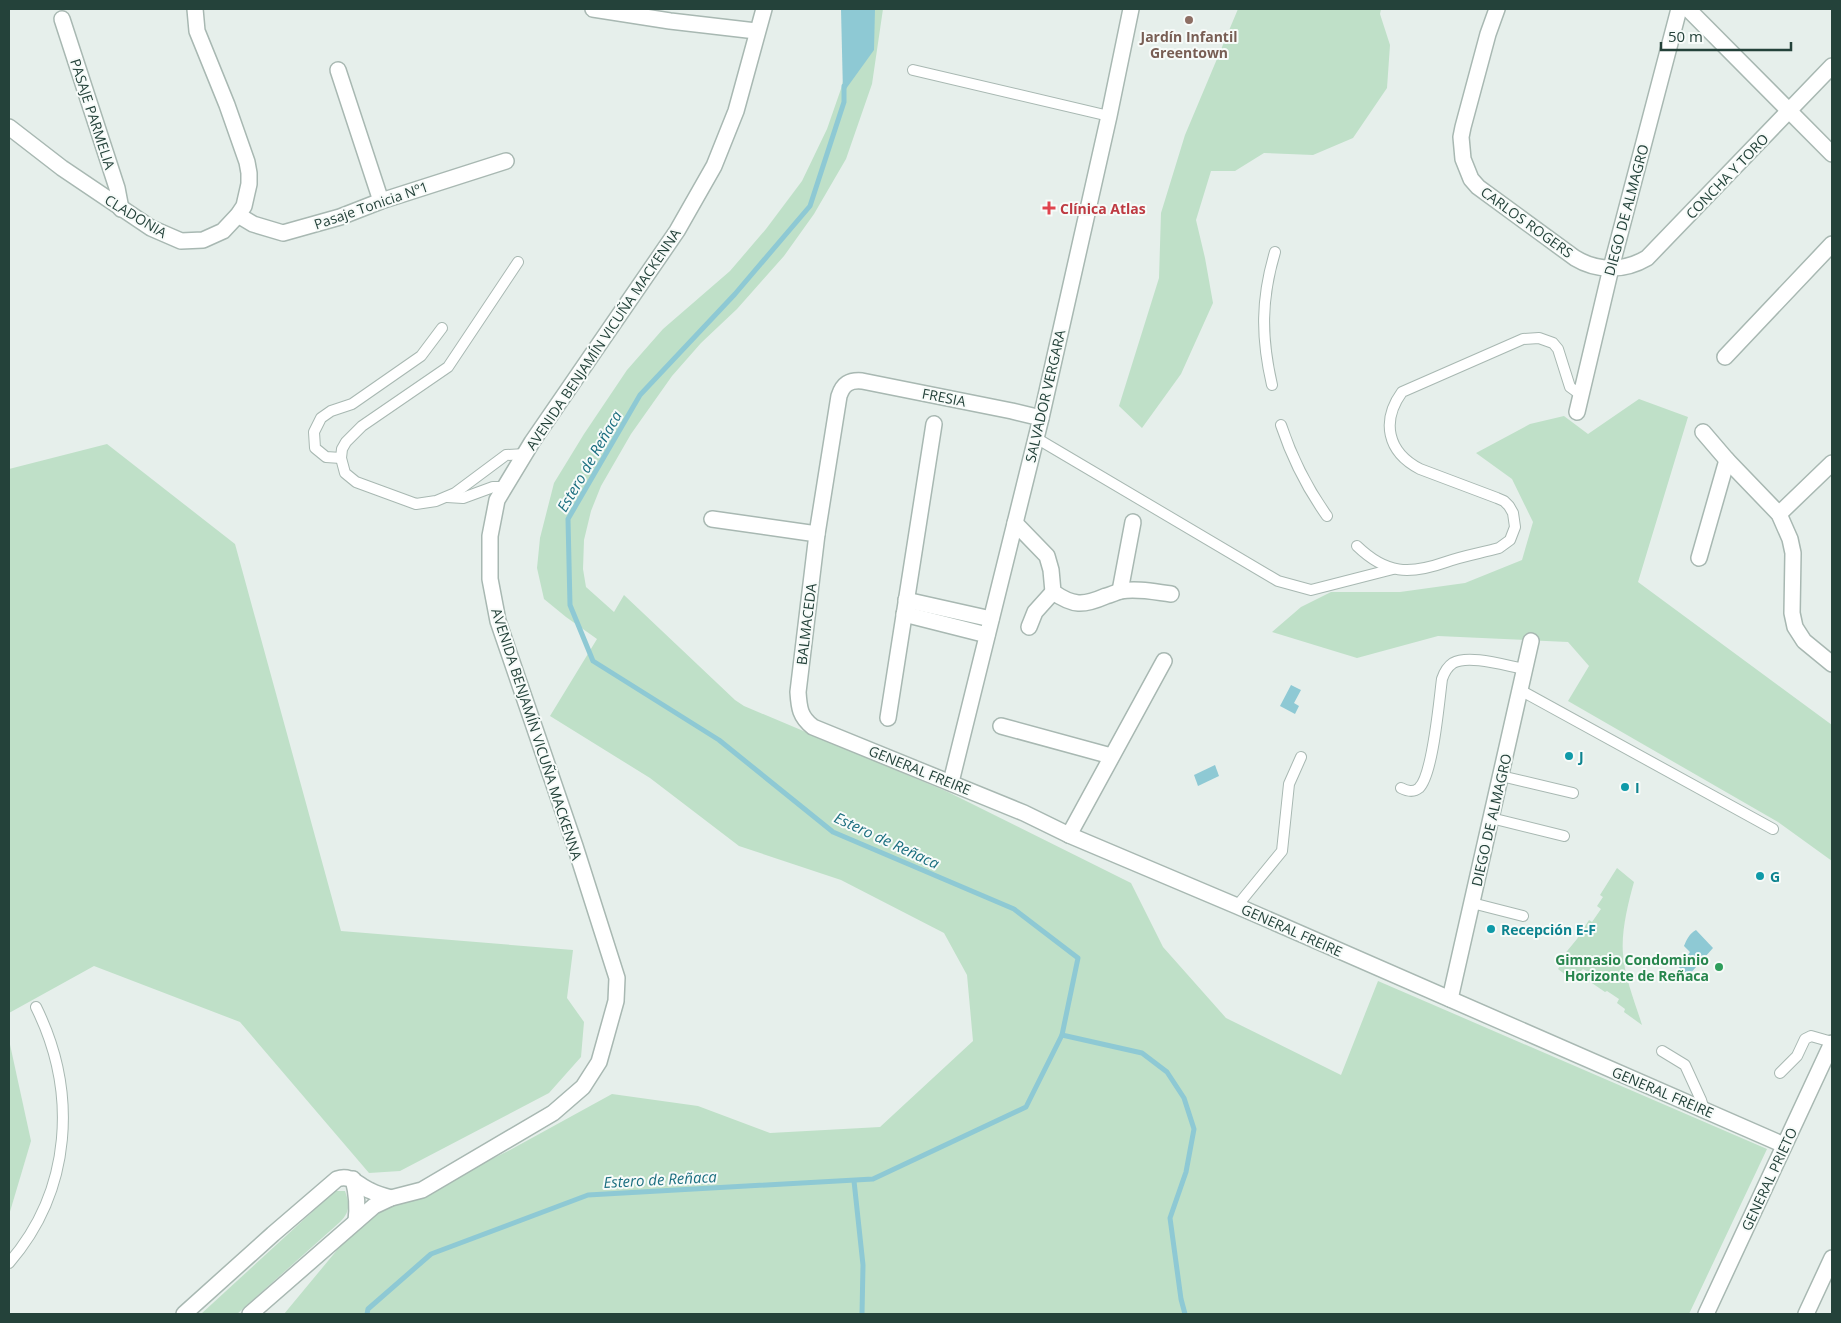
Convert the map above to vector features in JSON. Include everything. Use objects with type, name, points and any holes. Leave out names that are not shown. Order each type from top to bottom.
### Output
[{"type":"street","name":"CLADONIA","points":[[9,127],[62,168],[151,228],[181,241],[198,241],[223,230],[238,215],[246,200],[250,184],[248,162],[197,31],[194,9]]},
{"type":"street","points":[[593,9],[670,21],[756,31]]},
{"type":"street","name":"AVENIDA BENJAMÍN VICUÑA MACKENNA","points":[[250,1314],[374,1206],[391,1198],[422,1190],[553,1113],[583,1087],[599,1062],[616,1001],[617,978],[493,600],[488,557],[490,536],[497,500],[525,454],[677,231],[714,166],[736,111],[756,31],[764,9]]},
{"type":"street","name":"SALVADOR VERGARA","points":[[950,782],[1041,418],[1109,116],[1131,9]]},
{"type":"street","name":"CARLOS ROGERS","points":[[1498,9],[1488,34],[1463,127],[1461,148],[1467,169],[1478,187],[1575,258],[1591,266],[1611,268]]},
{"type":"street","name":"DIEGO DE ALMAGRO","points":[[1577,412],[1611,268],[1679,9]]},
{"type":"street","points":[[1688,9],[1832,154]]},
{"type":"street","name":"PASAJE PARMELIA","points":[[62,19],[118,188],[122,209]]},
{"type":"street","name":"CONCHA Y TORO","points":[[1611,268],[1629,266],[1647,258],[1832,66]]},
{"type":"street","points":[[338,70],[381,201]]},
{"type":"street","name":"Pasaje Tonicia Nº1","points":[[238,215],[253,224],[283,233],[340,217],[381,201],[506,161]]},
{"type":"street","points":[[1725,357],[1832,244]]},
{"type":"street","name":"FRESIA","points":[[846,383],[854,380],[862,381],[1041,418]]},
{"type":"street","name":"BALMACEDA","points":[[801,714],[798,692],[817,534],[839,396],[842,387],[846,383]]},
{"type":"street","points":[[888,718],[934,424]]},
{"type":"street","points":[[1703,432],[1779,514],[1788,532],[1793,553],[1792,613],[1795,627],[1804,642],[1832,664]]},
{"type":"street","points":[[1699,558],[1727,460]]},
{"type":"street","points":[[1779,514],[1832,463]]},
{"type":"street","points":[[712,519],[817,534]]},
{"type":"street","points":[[1120,591],[1134,522]]},
{"type":"street","points":[[1015,523],[1047,556],[1051,570],[1053,592],[1034,612],[1029,627]]},
{"type":"street","points":[[1053,592],[1073,603],[1086,604],[1120,591],[1171,594]]},
{"type":"street","points":[[905,607],[991,619]]},
{"type":"street","points":[[905,607],[987,635]]},
{"type":"street","name":"DIEGO DE ALMAGRO","points":[[1450,999],[1531,641]]},
{"type":"street","points":[[1069,835],[1164,661]]},
{"type":"street","name":"GENERAL FREIRE","points":[[801,714],[813,727],[1024,813],[1069,835],[1237,906],[1784,1145]]},
{"type":"street","points":[[1002,726],[1111,756]]},
{"type":"street","name":"GENERAL PRIETO","points":[[1706,1314],[1832,1043]]},
{"type":"street","points":[[184,1314],[272,1234],[337,1179],[344,1177],[353,1179],[370,1191],[391,1198]]},
{"type":"street","points":[[353,1179],[358,1208],[356,1222]]},
{"type":"street","points":[[1806,1314],[1832,1258]]},
{"type":"lane","points":[[913,70],[1109,116]]},
{"type":"lane","points":[[1272,385],[1264,340],[1263,317],[1265,295],[1275,252]]},
{"type":"lane","points":[[518,262],[448,368],[362,426],[346,442],[341,458],[345,473],[356,482],[416,504],[446,497],[464,487],[506,455],[525,454]]},
{"type":"lane","points":[[341,458],[326,457],[314,448],[314,432],[321,418],[331,411],[352,404],[421,356],[442,328]]},
{"type":"lane","points":[[1036,438],[1278,581],[1311,590],[1394,569],[1421,570],[1498,548],[1510,540],[1515,527],[1513,513],[1504,501],[1420,469],[1403,458],[1392,442],[1390,421],[1394,405],[1402,392],[1531,337],[1546,340],[1558,349],[1570,387],[1581,395]]},
{"type":"lane","points":[[1281,425],[1297,467],[1327,516]]},
{"type":"lane","points":[[446,497],[463,498],[493,487],[505,487]]},
{"type":"lane","points":[[1357,546],[1375,561],[1394,569]]},
{"type":"lane","points":[[1401,788],[1415,791],[1421,786],[1433,753],[1442,679],[1444,672],[1449,666],[1465,660],[1525,669]]},
{"type":"lane","points":[[1520,690],[1773,829]]},
{"type":"lane","points":[[1237,906],[1282,851],[1289,784],[1301,757]]},
{"type":"lane","points":[[1500,776],[1573,793]]},
{"type":"lane","points":[[1491,818],[1564,836]]},
{"type":"lane","points":[[1472,903],[1523,916]]},
{"type":"lane","points":[[9,1263],[26,1242],[43,1210],[58,1164],[62,1140],[62,1092],[58,1068],[53,1047],[36,1007]]},
{"type":"lane","points":[[1780,1073],[1797,1056],[1805,1039],[1811,1036],[1832,1043]]},
{"type":"lane","points":[[1662,1051],[1685,1065],[1704,1110]]},
{"type":"green space","points":[[854,9],[883,9],[872,84],[846,159],[814,214],[784,256],[737,309],[701,343],[672,376],[631,434],[601,486],[591,511],[584,540],[583,569],[586,587],[614,612],[624,595],[735,700],[744,706],[948,792],[1131,883],[1163,947],[1226,1018],[1341,1075],[1378,981],[1767,1149],[1689,1314],[284,1314],[352,1232],[408,1192],[457,1176],[510,1150],[612,1094],[698,1106],[770,1133],[880,1127],[973,1041],[967,975],[944,933],[841,880],[739,846],[650,778],[550,716],[597,639],[544,599],[537,568],[540,538],[554,483],[627,370],[663,329],[730,271],[766,229],[802,181],[827,129],[842,86],[852,37]]},
{"type":"green space","points":[[1238,9],[1381,9],[1380,14],[1390,45],[1387,88],[1353,138],[1313,155],[1264,153],[1235,171],[1211,171],[1196,220],[1213,303],[1181,374],[1142,428],[1119,406],[1159,278],[1161,213],[1185,135]]},
{"type":"green space","points":[[1639,399],[1688,417],[1638,582],[1832,725],[1832,861],[1778,822],[1568,701],[1589,666],[1568,642],[1438,636],[1357,658],[1272,632],[1301,607],[1331,592],[1400,592],[1465,583],[1522,560],[1533,522],[1512,479],[1476,453],[1530,424],[1564,416],[1588,434]]},
{"type":"green space","points":[[107,444],[235,544],[341,931],[573,950],[567,998],[584,1022],[581,1057],[549,1093],[400,1171],[369,1173],[240,1022],[94,966],[9,1013],[9,469]]},
{"type":"green space","points":[[1617,868],[1634,882],[1624,927],[1623,954],[1628,981],[1642,1025],[1624,1012],[1625,1009],[1617,1003],[1619,999],[1589,981],[1593,975],[1583,969],[1571,979],[1558,969],[1566,958],[1563,956],[1589,920],[1592,922],[1601,909],[1597,906],[1603,897],[1600,895]]},
{"type":"green space","points":[[9,1040],[31,1141],[9,1215]]},
{"type":"green space","points":[[335,1191],[345,1191],[348,1200],[347,1211],[340,1222],[237,1314],[201,1314]]},
{"type":"water","points":[[841,9],[875,9],[874,50],[843,93]]},
{"type":"water","points":[[1291,685],[1301,690],[1294,703],[1299,706],[1295,714],[1280,706]]},
{"type":"water","points":[[1215,765],[1219,776],[1198,786],[1194,775]]},
{"type":"water","points":[[1696,930],[1713,948],[1688,976],[1679,968],[1690,952],[1684,946],[1685,943]]},
{"type":"waterway","name":"Estero de Reñaca","points":[[367,1314],[368,1309],[431,1254],[588,1195],[873,1179],[1026,1107],[1062,1035],[1078,958],[1014,909],[833,832],[719,740],[593,661],[570,605],[568,519],[640,395],[735,294],[810,206],[844,102],[844,86]]},
{"type":"waterway","points":[[1062,1035],[1142,1053],[1167,1072],[1184,1098],[1194,1129],[1186,1172],[1170,1218],[1181,1299],[1185,1314]]},
{"type":"waterway","points":[[854,1181],[863,1265],[862,1314]]},
{"type":"place","name":"Jardín Infantil Greentown","points":[[1189,20]]},
{"type":"place","name":"Clínica Atlas","points":[[1049,208]]},
{"type":"place","name":"J","points":[[1569,756]]},
{"type":"place","name":"I","points":[[1625,787]]},
{"type":"place","name":"G","points":[[1760,876]]},
{"type":"place","name":"Recepción E-F","points":[[1491,929]]},
{"type":"place","name":"Gimnasio Condominio Horizonte de Reñaca","points":[[1719,967]]}]
